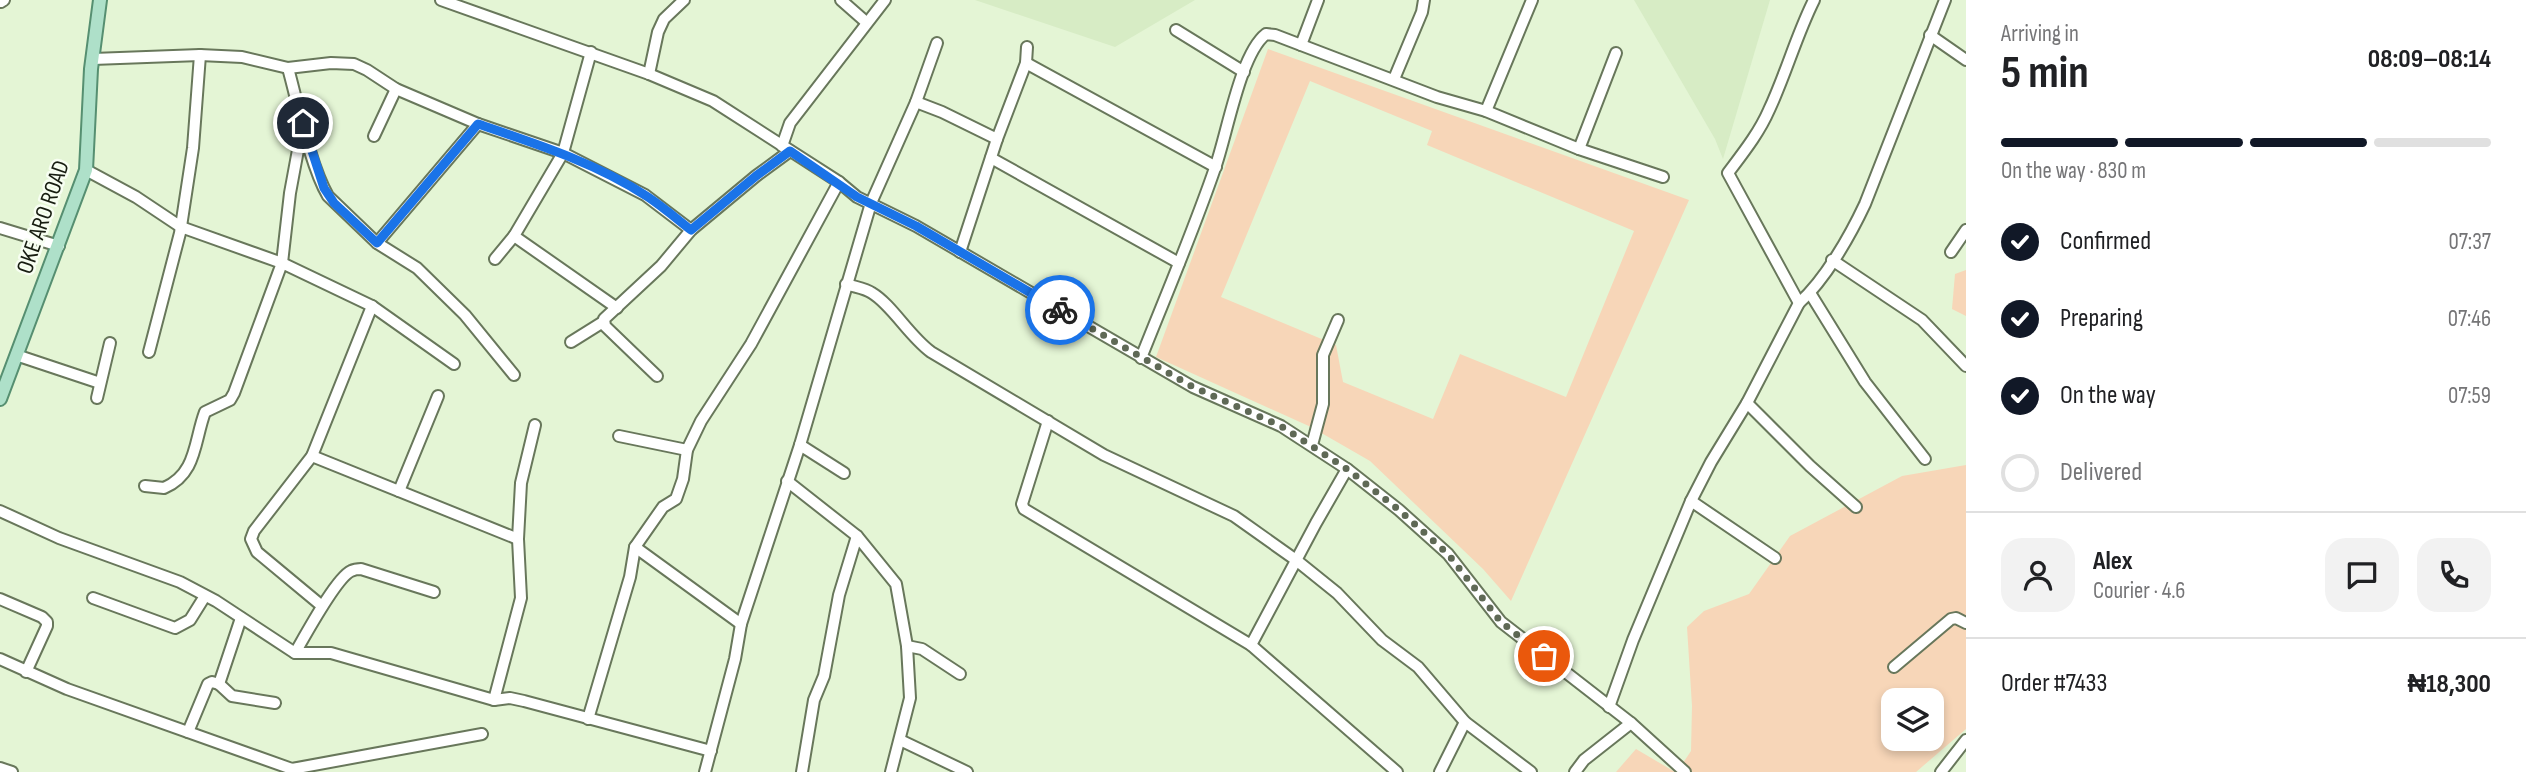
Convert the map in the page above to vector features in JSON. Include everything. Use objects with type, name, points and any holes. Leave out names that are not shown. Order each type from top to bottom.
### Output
[{"type":"main road","name":"OKE ARO ROAD","points":[[0,398],[86,170],[93,59],[100,0]]},
{"type":"street","points":[[441,0],[591,52],[713,101],[839,182],[857,197],[960,252],[1193,387],[1281,426],[1312,445],[1399,510],[1448,554],[1501,622],[1635,726],[1685,772]]},
{"type":"street","points":[[649,74],[658,32],[664,19],[684,0]]},
{"type":"street","points":[[841,0],[866,22]]},
{"type":"street","points":[[571,342],[603,322],[661,266],[691,230],[786,149],[790,124],[885,0]]},
{"type":"street","points":[[1301,45],[1318,0]]},
{"type":"street","points":[[1394,79],[1422,12],[1424,0]]},
{"type":"street","points":[[1486,111],[1532,0]]},
{"type":"street","points":[[1799,303],[1728,173],[1760,129],[1770,109],[1802,24],[1814,0]]},
{"type":"street","points":[[1609,707],[1633,640],[1691,501],[1747,404],[1799,303],[1810,293],[1850,234],[1865,204],[1945,0]]},
{"type":"street","points":[[1176,30],[1244,72]]},
{"type":"street","points":[[1141,358],[1216,167],[1244,72],[1255,46],[1266,34],[1275,35],[1437,97],[1486,111],[1579,149],[1663,177]]},
{"type":"street","points":[[1930,35],[1966,60]]},
{"type":"street","points":[[705,772],[735,659],[741,624],[800,444],[871,203],[916,102],[937,43]]},
{"type":"street","points":[[960,252],[996,139],[1026,63],[1027,47]]},
{"type":"street","points":[[495,259],[514,236],[563,153],[591,52]]},
{"type":"street","points":[[1579,149],[1616,53]]},
{"type":"street","points":[[93,59],[201,55],[242,57],[288,68],[331,63],[354,64],[396,89],[478,124],[563,153],[645,195],[691,230]]},
{"type":"street","points":[[149,352],[181,226],[193,148],[201,55]]},
{"type":"street","points":[[1026,63],[1216,167]]},
{"type":"street","points":[[288,68],[324,188],[334,203],[377,243],[417,268],[466,315],[514,375]]},
{"type":"street","points":[[374,136],[396,89]]},
{"type":"street","points":[[916,102],[942,111],[996,139]]},
{"type":"street","points":[[145,486],[155,488],[171,485],[190,466],[205,412],[230,400],[234,393],[282,262],[290,193],[303,123]]},
{"type":"street","points":[[377,243],[478,124]]},
{"type":"street","points":[[991,158],[1179,263]]},
{"type":"street","points":[[86,170],[136,197],[181,226],[282,262],[372,306],[454,364]]},
{"type":"street","points":[[588,719],[630,577],[635,547],[663,507],[676,499],[683,479],[687,450],[701,421],[751,344],[839,182]]},
{"type":"street","points":[[0,228],[59,246]]},
{"type":"street","points":[[1951,253],[1966,230]]},
{"type":"street","points":[[514,236],[617,308]]},
{"type":"street","points":[[1832,260],[1922,320],[1966,366]]},
{"type":"street","points":[[846,284],[870,291],[879,298],[918,343],[931,352],[1104,455],[1234,516],[1296,560],[1338,593],[1382,640],[1418,667],[1465,722],[1531,772]]},
{"type":"street","points":[[1810,293],[1865,382],[1925,459]]},
{"type":"street","points":[[322,606],[257,552],[251,538],[312,456],[372,306]]},
{"type":"street","points":[[1312,445],[1324,404],[1323,355],[1338,320]]},
{"type":"street","points":[[603,322],[657,376]]},
{"type":"street","points":[[97,398],[110,343]]},
{"type":"street","points":[[16,355],[100,383]]},
{"type":"street","points":[[399,491],[438,396]]},
{"type":"street","points":[[1747,404],[1856,507]]},
{"type":"street","points":[[1048,421],[1022,503],[1024,509],[1251,645],[1396,772]]},
{"type":"street","points":[[494,700],[521,598],[518,539],[522,472],[536,425]]},
{"type":"street","points":[[619,436],[687,450]]},
{"type":"street","points":[[800,444],[844,473]]},
{"type":"street","points":[[312,456],[518,539]]},
{"type":"street","points":[[1251,645],[1347,469]]},
{"type":"street","points":[[787,481],[857,536],[896,583],[907,646],[910,698],[891,772]]},
{"type":"street","points":[[1691,501],[1775,558]]},
{"type":"street","points":[[0,511],[59,538],[170,578],[205,596],[295,653],[331,653],[494,700],[510,698],[524,701],[711,751]]},
{"type":"street","points":[[802,772],[814,700],[824,676],[839,595],[857,536]]},
{"type":"street","points":[[635,547],[741,624]]},
{"type":"street","points":[[295,653],[322,606],[353,569],[361,569],[434,592]]},
{"type":"street","points":[[93,598],[175,628],[190,620],[205,596]]},
{"type":"street","points":[[0,599],[42,617],[47,622],[26,672]]},
{"type":"street","points":[[219,684],[241,618]]},
{"type":"street","points":[[1894,667],[1951,619],[1966,622]]},
{"type":"street","points":[[907,646],[922,649],[960,674]]},
{"type":"street","points":[[0,659],[67,689],[292,770],[482,734]]},
{"type":"street","points":[[188,732],[208,684],[212,682],[219,684],[232,696],[275,703]]},
{"type":"street","points":[[1440,772],[1465,722]]},
{"type":"street","points":[[1575,772],[1584,760],[1635,726]]},
{"type":"street","points":[[900,740],[967,772]]},
{"type":"street","points":[[1941,772],[1966,740]]},
{"type":"street","points":[[0,768],[12,772]]},
{"type":"shaded area","points":[[975,0],[1195,0],[1115,47]]},
{"type":"shaded area","points":[[1634,0],[1770,0],[1723,159],[1715,139]]},
{"type":"shaded area","points":[[1268,49],[1689,200],[1511,601],[1483,569],[1370,461],[1311,427],[1156,357]],"holes":[[[1310,81],[1432,131],[1427,145],[1634,231],[1566,397],[1460,354],[1433,419],[1343,382],[1336,345],[1221,297]]]},
{"type":"shaded area","points":[[1966,270],[1966,316],[1952,309],[1955,274]]},
{"type":"shaded area","points":[[1966,465],[1966,729],[1944,748],[1944,688],[1881,688],[1881,751],[1940,751],[1916,772],[1677,772],[1691,751],[1692,706],[1687,627],[1704,611],[1749,594],[1790,536],[1902,476]]},
{"type":"shaded area","points":[[1636,749],[1675,772],[1616,772]]},
{"type":"way so far","points":[[1060,310],[1193,387],[1281,426],[1347,469],[1399,510],[1448,554],[1501,622],[1544,656]]},
{"type":"route","points":[[303,123],[328,196],[377,243],[478,124],[563,153],[606,174],[645,195],[691,230],[790,151],[839,182],[857,197],[916,226],[1060,310]]}]
